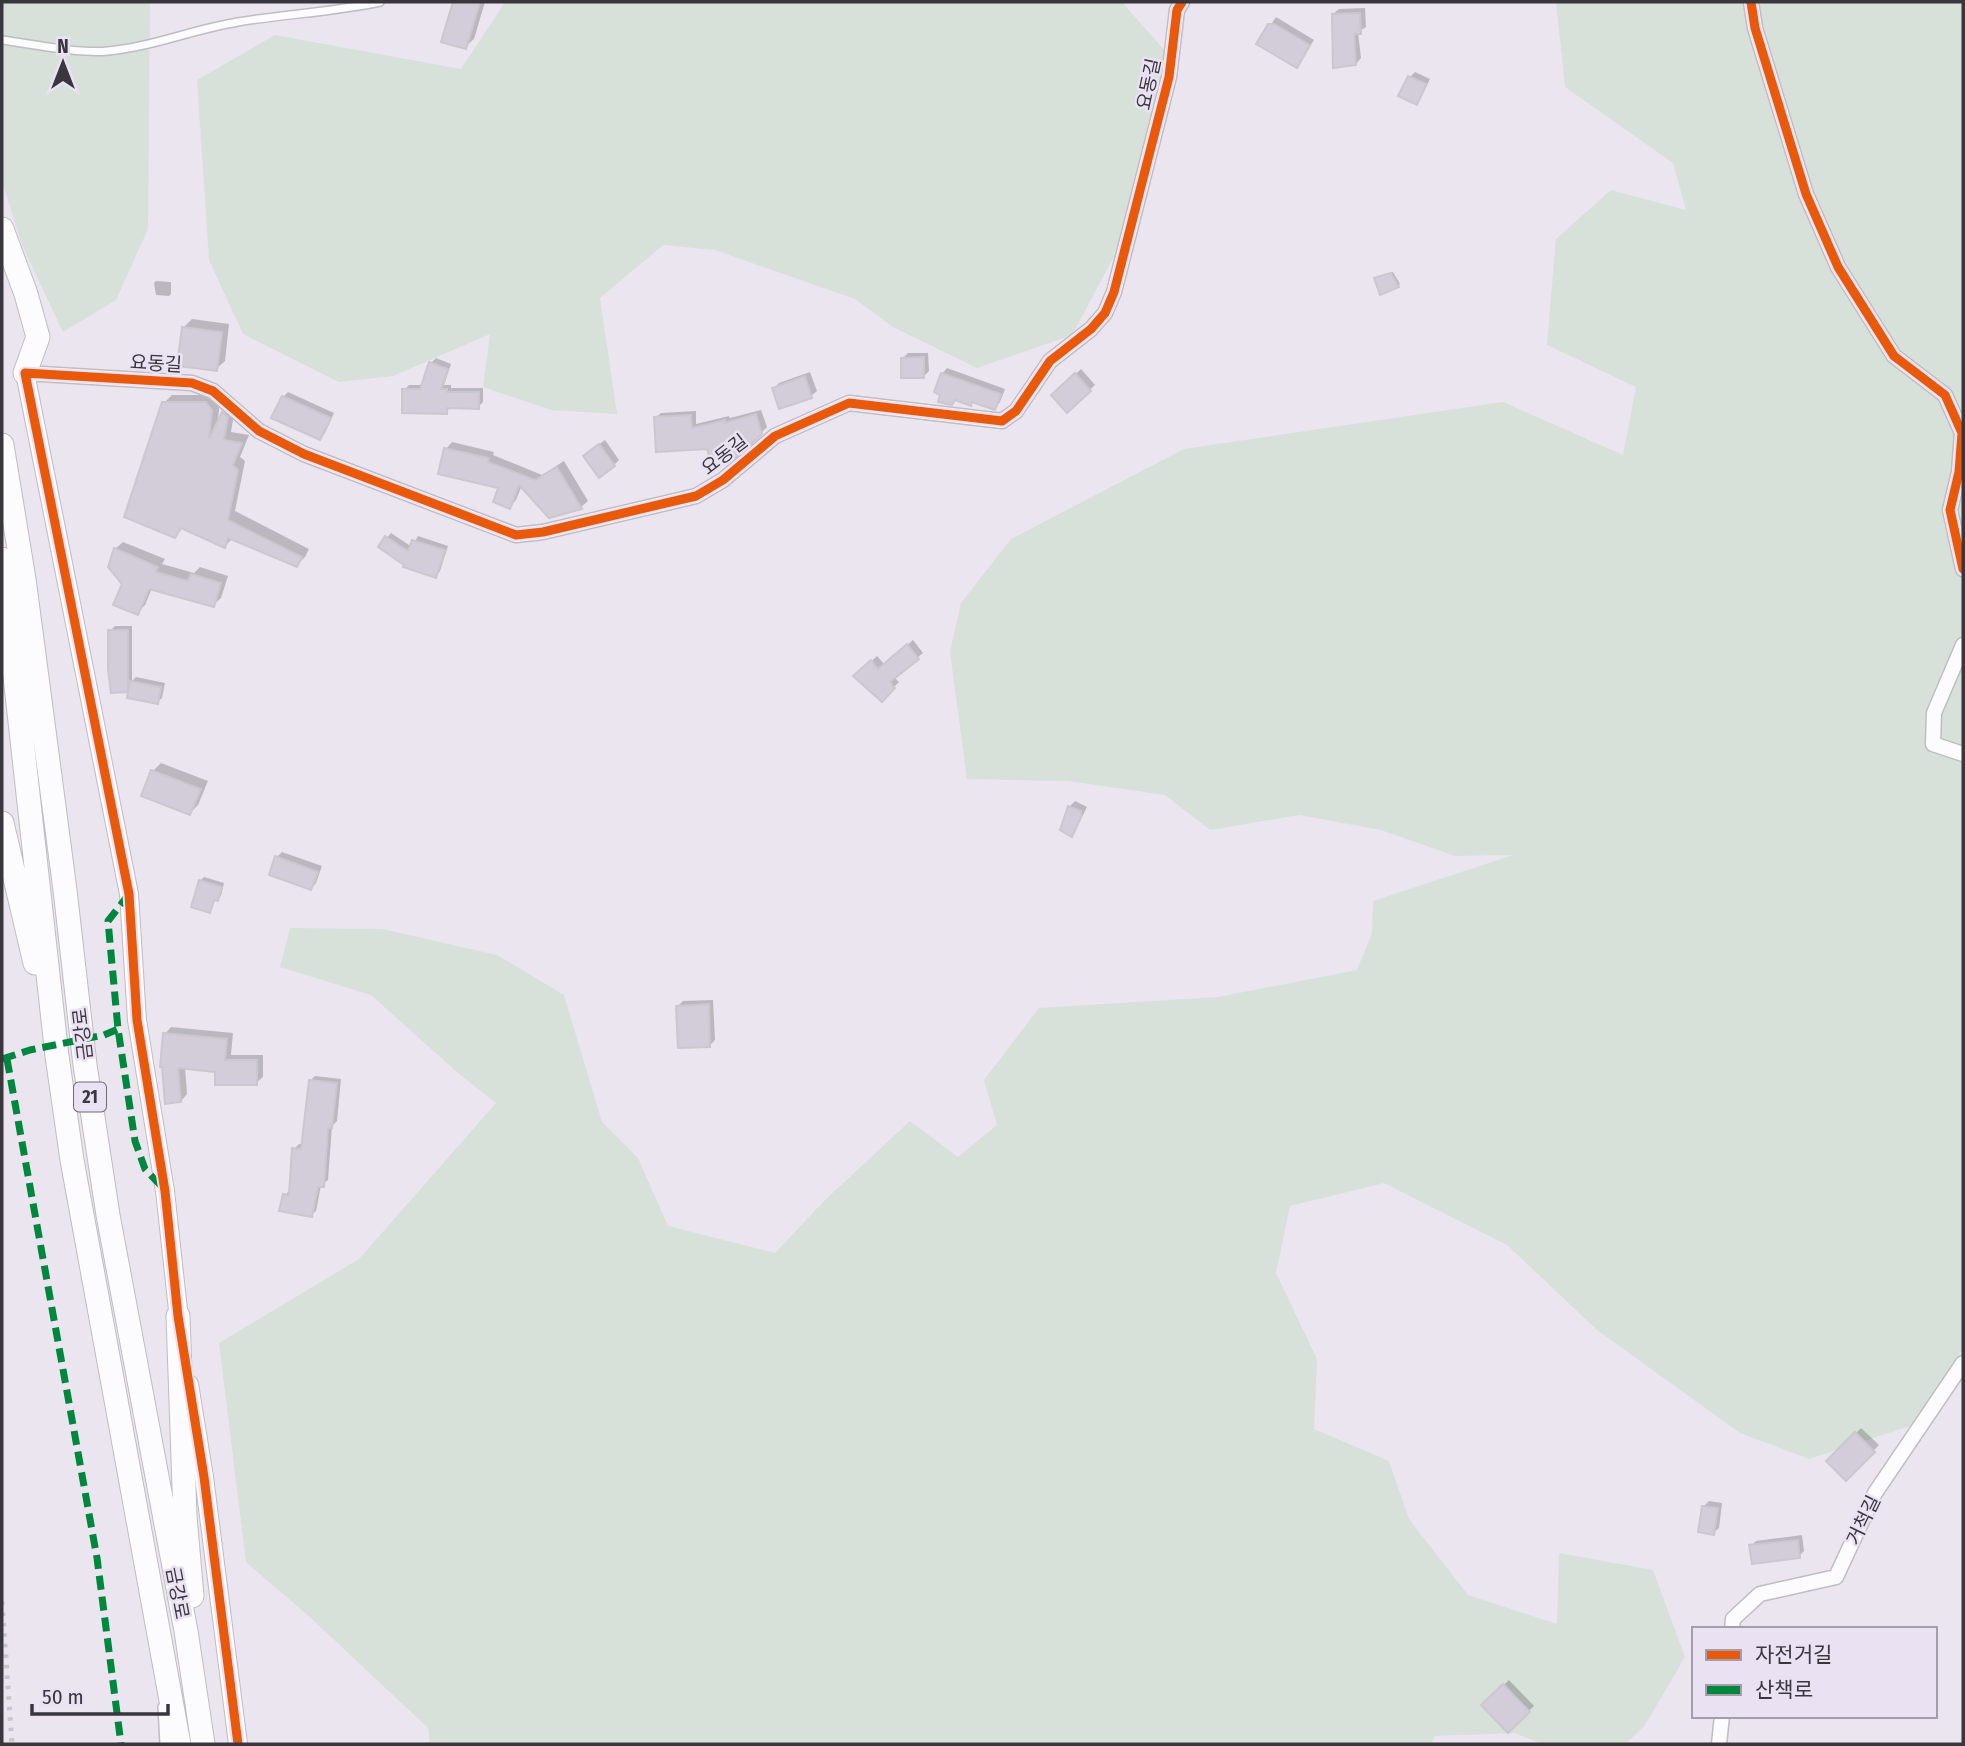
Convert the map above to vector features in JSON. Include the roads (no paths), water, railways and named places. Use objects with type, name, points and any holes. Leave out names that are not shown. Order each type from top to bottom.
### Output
[{"type":"highway","points":[[2,229],[26,294],[38,337],[25,373]]},
{"type":"highway","points":[[3,262],[19,302],[25,373]]},
{"type":"highway","points":[[3,262],[26,294]]},
{"type":"highway","name":"금강로","points":[[2,445],[29,618],[85,1065],[108,1215],[186,1631],[203,1744]]},
{"type":"highway","name":"금강로","points":[[2,559],[57,1056],[72,1160],[179,1744]]},
{"type":"highway","points":[[2,823],[57,1056]]},
{"type":"highway","points":[[178,1316],[187,1539],[213,1744]]},
{"type":"street","name":"요동길","points":[[25,373],[192,383],[213,391],[259,431],[304,454],[516,535],[543,532],[696,496],[723,480],[775,436],[849,403],[1002,421],[1016,411],[1050,361],[1091,329],[1105,313],[1114,292],[1169,77],[1177,10],[1182,2]]},
{"type":"street","points":[[1751,2],[1755,28],[1806,194],[1838,267],[1894,356],[1945,396],[1962,433],[1959,471],[1950,510],[1963,569]]},
{"type":"street","points":[[25,373],[129,894],[137,1020],[165,1191],[178,1316],[204,1477],[238,1744]]},
{"type":"street","points":[[1963,645],[1934,713],[1933,744],[1963,754]]},
{"type":"street","name":"거척길","points":[[1732,1627],[1733,1619],[1760,1594],[1836,1577],[1875,1493],[1963,1363]]},
{"type":"street","points":[[1719,1744],[1722,1718]]},
{"type":"lane","points":[[2,40],[107,51],[225,24],[281,15],[348,9],[380,2]]},
{"type":"lane","points":[[148,1570],[160,1690]]},
{"type":"lane","points":[[161,1703],[164,1744]]},
{"type":"railway","points":[[2,1602],[12,1744]]}]
